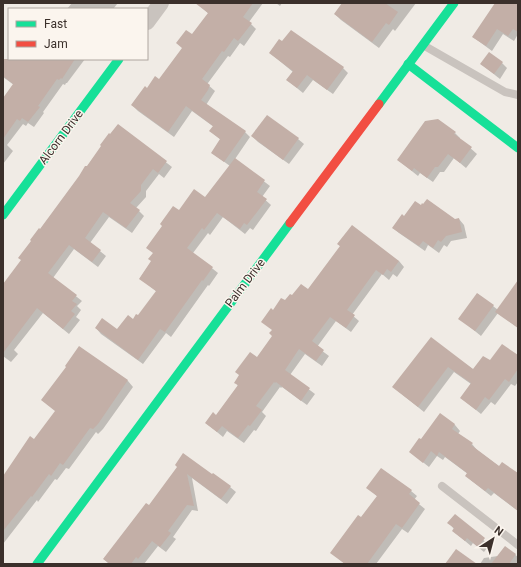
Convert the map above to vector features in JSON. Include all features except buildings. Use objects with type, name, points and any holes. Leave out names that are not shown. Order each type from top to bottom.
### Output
[{"type":"street","points":[[148,21],[161,3]]},
{"type":"street","name":"Palm Drive","points":[[37,564],[454,3]]},
{"type":"street","name":"Alcorn Drive","points":[[3,215],[118,60]]},
{"type":"street","points":[[408,64],[518,148]]},
{"type":"lane","points":[[422,45],[505,92],[518,95]]},
{"type":"lane","points":[[442,486],[518,544]]},
{"type":"traffic: fast","points":[[379,104],[454,3]]},
{"type":"traffic: fast","points":[[3,215],[118,60]]},
{"type":"traffic: fast","points":[[408,64],[518,148]]},
{"type":"traffic: fast","points":[[37,564],[290,223]]},
{"type":"traffic: jam","points":[[290,223],[379,104]]}]
